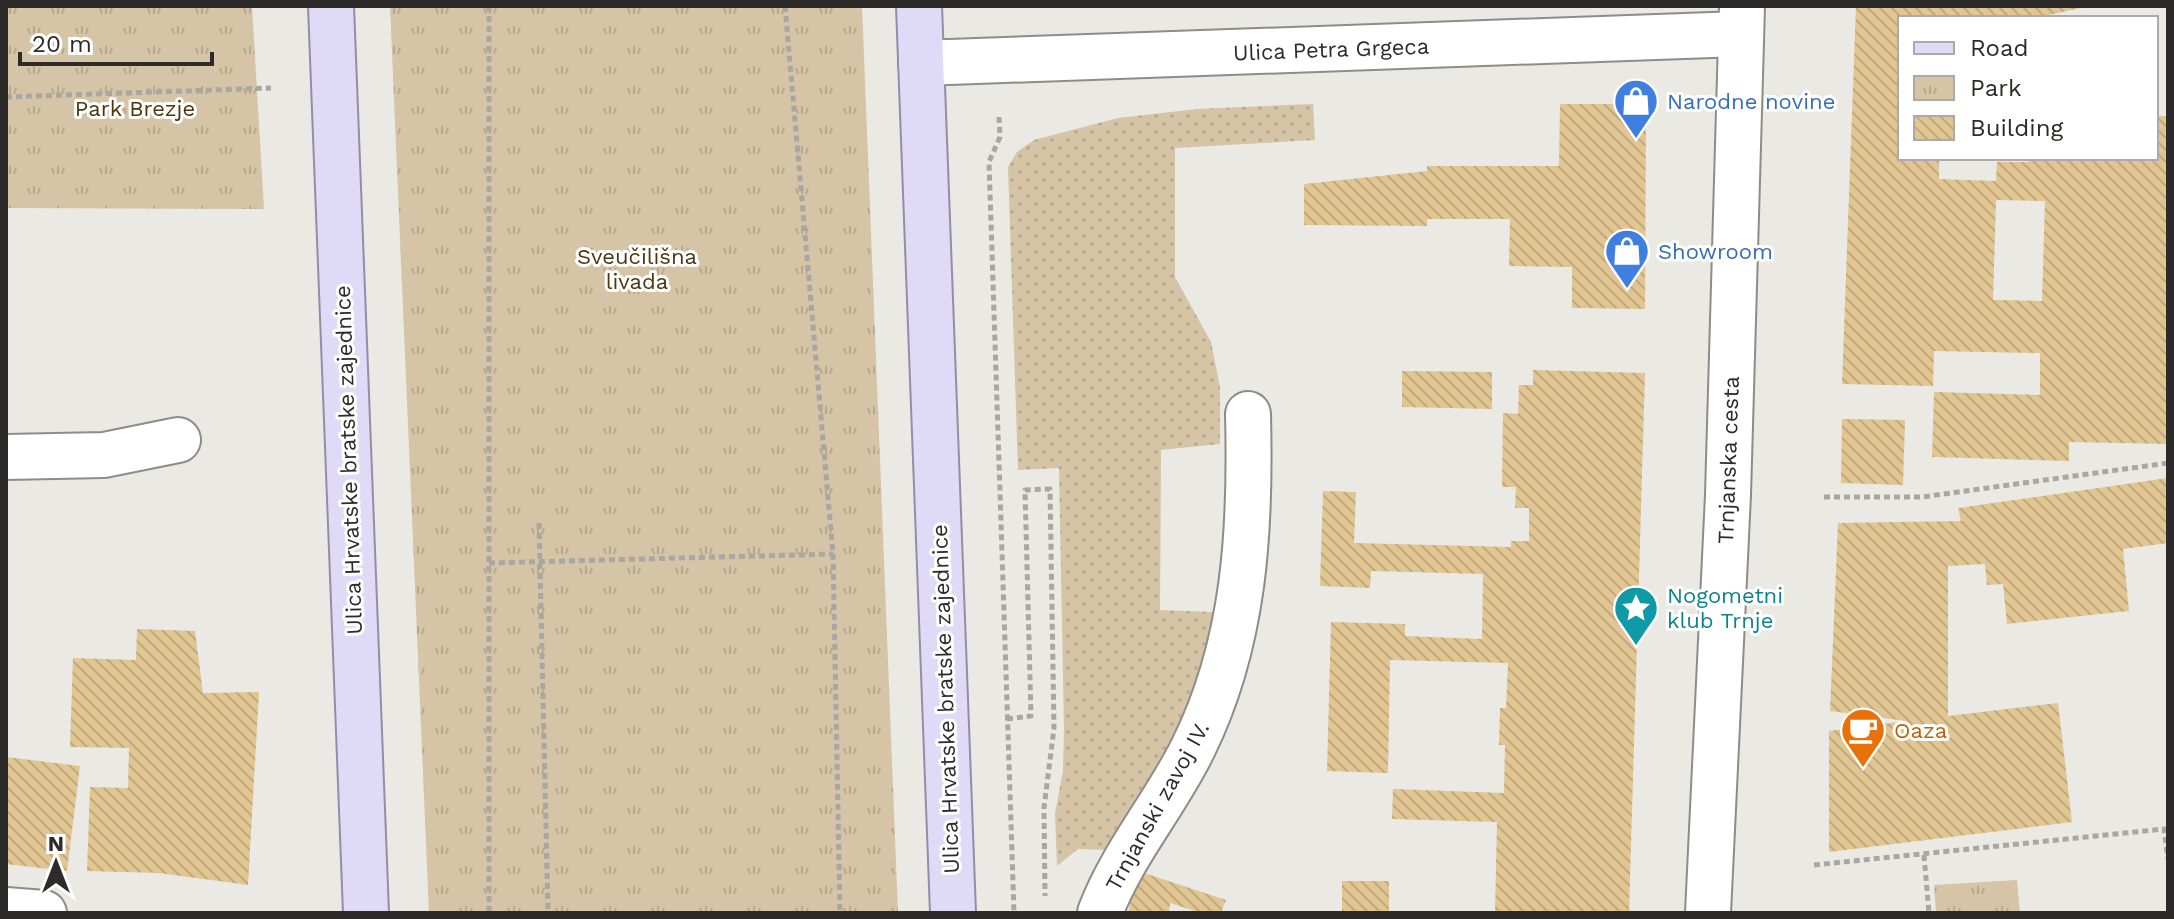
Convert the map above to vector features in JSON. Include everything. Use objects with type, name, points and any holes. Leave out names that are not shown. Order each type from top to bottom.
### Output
[{"type":"main road","name":"Ulica Hrvatske bratske zajednice","points":[[331,6],[366,913]]},
{"type":"main road","name":"Ulica Hrvatske bratske zajednice","points":[[919,6],[953,913]]},
{"type":"street","name":"Ulica Petra Grgeca","points":[[921,63],[1741,20]]},
{"type":"street","name":"Trnjanska cesta","points":[[1708,913],[1728,495],[1741,20]]},
{"type":"street","name":"Trnjanski zavoj IV.","points":[[1100,913],[1123,864],[1152,821],[1194,747],[1229,658],[1246,561],[1250,492],[1248,414]]},
{"type":"street","points":[[6,457],[104,455],[178,440]]},
{"type":"street","points":[[6,910],[44,913]]},
{"type":"path","points":[[489,6],[489,913]]},
{"type":"path","points":[[785,6],[833,554],[840,913]]},
{"type":"path","points":[[6,97],[271,88]]},
{"type":"path","points":[[1000,123],[1000,137],[989,162],[1014,913]]},
{"type":"path","points":[[1824,497],[1922,497],[2168,463]]},
{"type":"path","points":[[1007,719],[1031,716],[1025,490],[1050,489],[1054,728],[1044,808],[1045,899]]},
{"type":"path","points":[[539,523],[548,913]]},
{"type":"path","points":[[489,563],[833,554]]},
{"type":"path","points":[[1814,865],[2166,828],[2168,859]]},
{"type":"path","points":[[1924,855],[1929,913]]},
{"type":"green space","name":"Park Brezje","points":[[6,6],[252,6],[264,209],[6,208]]},
{"type":"green space","name":"Sveučilišna livada","points":[[390,6],[862,6],[898,913],[429,913]]},
{"type":"green space","points":[[1313,104],[1315,140],[1175,148],[1175,277],[1211,342],[1220,387],[1220,444],[1161,450],[1160,610],[1213,612],[1208,645],[1200,677],[1175,737],[1105,850],[1078,849],[1057,866],[1055,813],[1063,771],[1064,729],[1059,468],[1018,470],[1008,167],[1017,152],[1034,140],[1118,118],[1197,109]]},
{"type":"green space","points":[[2017,880],[2020,913],[1936,913],[1934,885]]},
{"type":"building","points":[[1856,6],[2090,6],[2044,16],[1898,16],[1898,160],[1939,160],[1939,179],[1996,181],[1997,162],[2158,160],[2158,116],[2168,116],[2168,444],[2069,442],[2069,461],[1932,457],[1934,392],[2040,395],[2040,353],[1934,351],[1933,386],[1842,384]],"holes":[[[1996,200],[2045,201],[2042,301],[1993,300]]]},
{"type":"building","points":[[1560,104],[1646,104],[1645,309],[1572,308],[1572,267],[1509,266],[1510,219],[1427,219],[1427,226],[1304,225],[1304,184],[1427,171],[1427,166],[1559,166]]},
{"type":"building","points":[[1533,370],[1645,373],[1629,913],[1495,913],[1497,822],[1392,819],[1393,789],[1504,793],[1505,745],[1499,745],[1500,708],[1506,708],[1508,663],[1390,660],[1388,773],[1327,771],[1331,622],[1405,624],[1405,636],[1482,639],[1483,574],[1371,571],[1370,588],[1320,586],[1323,491],[1356,492],[1354,543],[1511,547],[1511,541],[1529,541],[1529,508],[1515,508],[1516,487],[1502,487],[1503,413],[1518,414],[1519,385],[1533,385]]},
{"type":"building","points":[[1402,371],[1492,372],[1492,409],[1402,407]]},
{"type":"building","points":[[1842,419],[1905,420],[1903,485],[1841,483]]},
{"type":"building","points":[[2168,478],[2168,543],[2123,549],[2129,611],[2007,624],[2003,584],[1987,585],[1985,564],[1948,566],[1948,716],[2058,703],[2072,822],[1829,852],[1829,731],[1906,721],[1830,711],[1838,523],[1961,521],[1958,508]]},
{"type":"building","points":[[137,629],[195,631],[203,693],[259,692],[248,885],[159,873],[87,871],[90,787],[128,788],[129,748],[70,747],[73,658],[136,660]]},
{"type":"building","points":[[6,757],[80,766],[67,871],[6,864]]},
{"type":"building","points":[[1138,871],[1226,900],[1221,913],[1201,913],[1170,903],[1169,913],[1128,913]]},
{"type":"building","points":[[1342,881],[1389,881],[1389,913],[1342,913]]},
{"type":"place","name":"Narodne novine","points":[[1636,140]]},
{"type":"place","name":"Showroom","points":[[1627,290]]},
{"type":"place","name":"Nogometni klub Trnje","points":[[1636,647]]},
{"type":"place","name":"Oaza","points":[[1863,769]]}]
